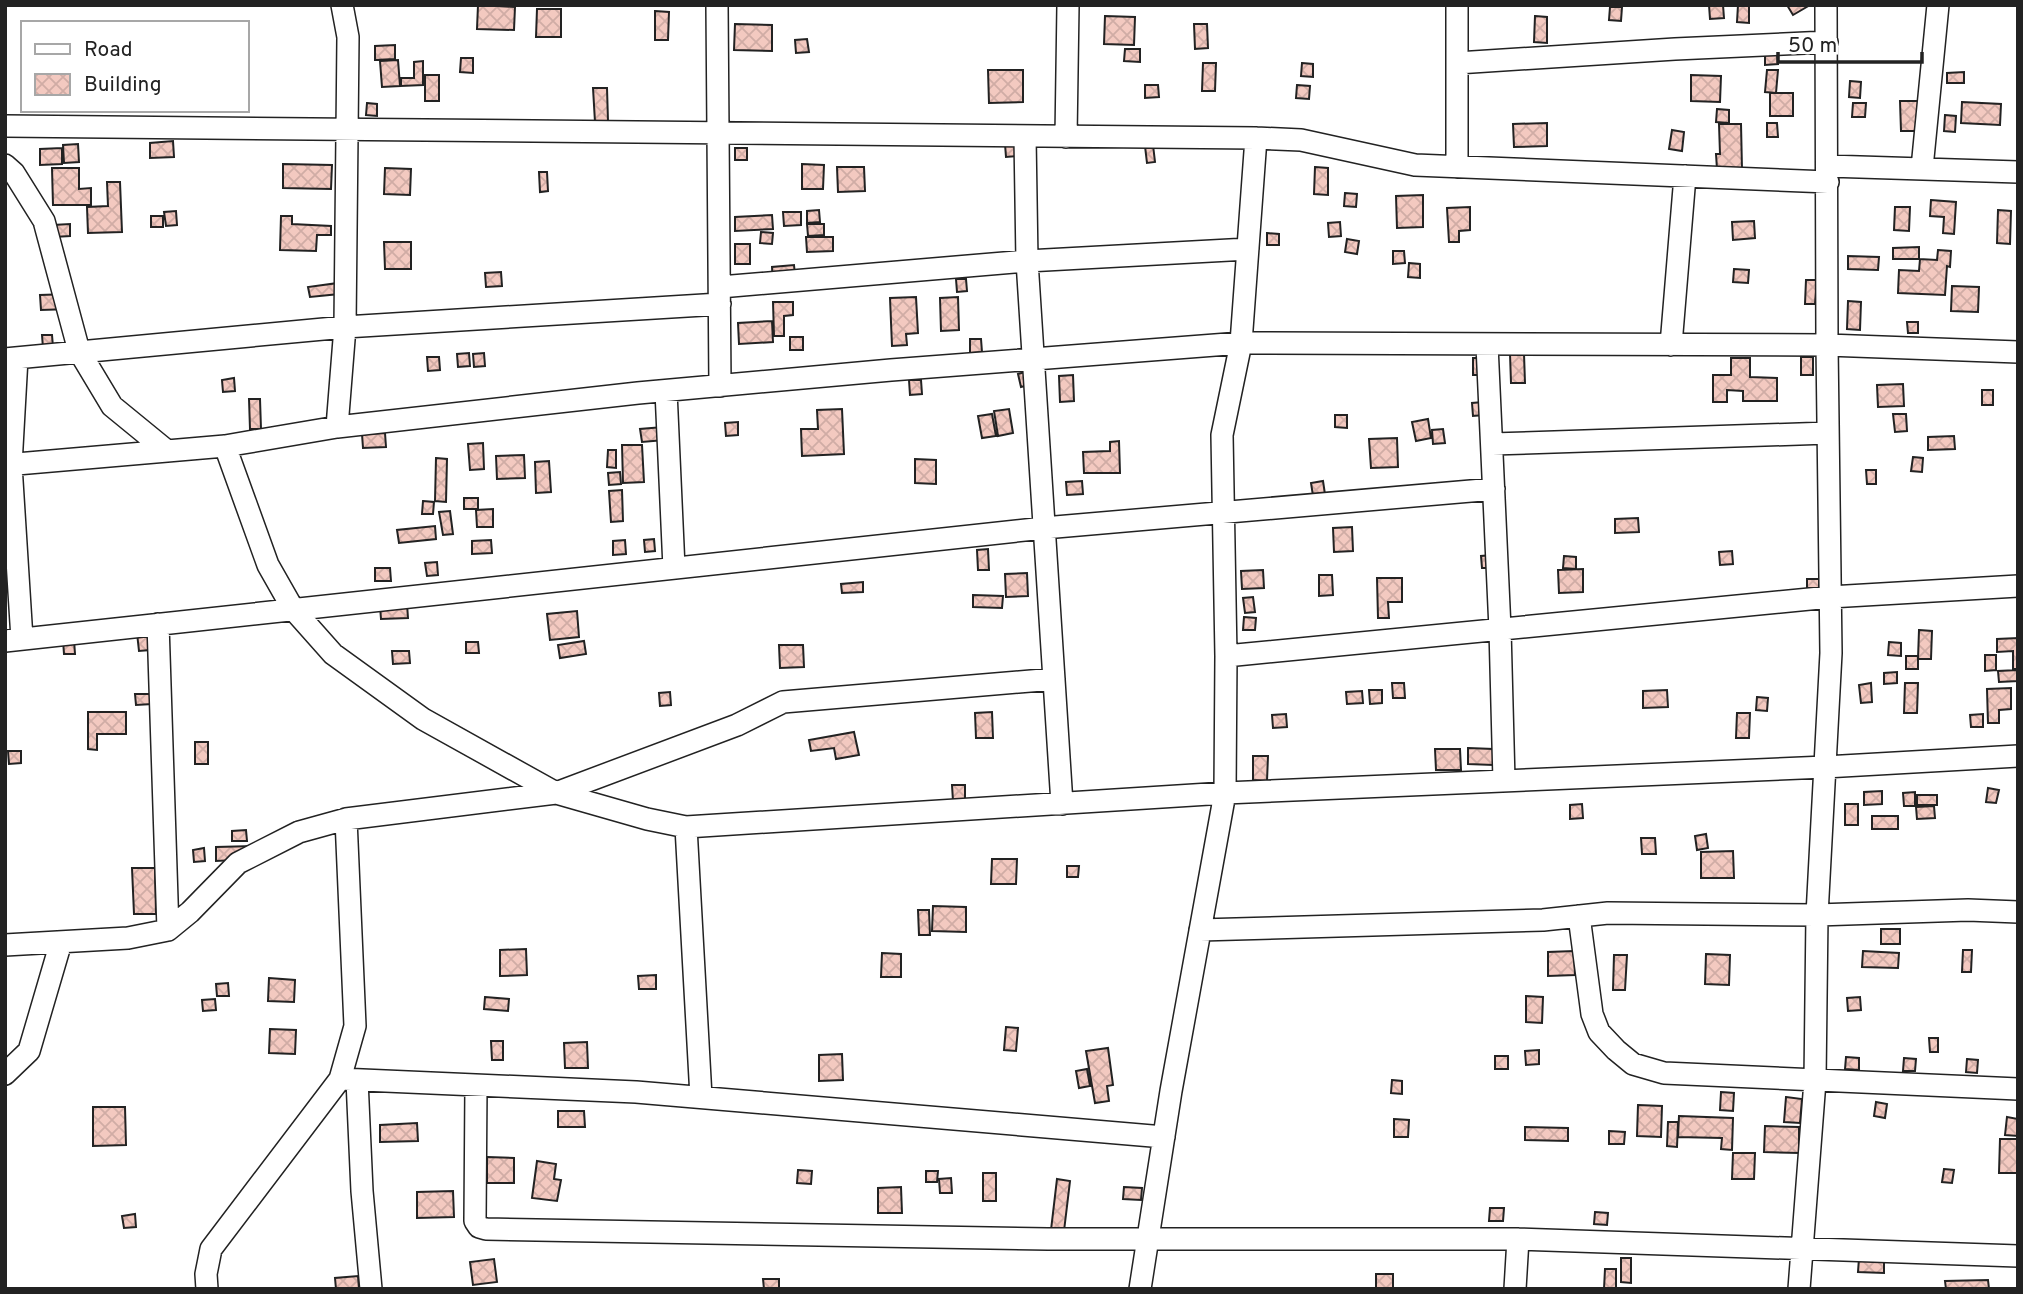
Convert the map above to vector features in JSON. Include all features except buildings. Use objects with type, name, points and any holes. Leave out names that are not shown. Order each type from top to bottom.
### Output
[{"type":"street","points":[[337,427],[345,327],[348,37],[342,5]]},
{"type":"street","points":[[717,5],[720,386]]},
{"type":"street","points":[[1066,138],[1068,5]]},
{"type":"street","points":[[1457,5],[1457,167]]},
{"type":"street","points":[[1800,1289],[1815,1081],[1817,915],[1831,653],[1826,5]]},
{"type":"street","points":[[1922,169],[1938,5]]},
{"type":"street","points":[[1457,63],[1827,42]]},
{"type":"street","points":[[5,126],[1256,138],[1301,140],[1415,165],[1457,167],[1685,176],[1828,174],[1922,169],[2018,172]]},
{"type":"street","points":[[1025,137],[1027,261],[1062,804]]},
{"type":"street","points":[[1140,1289],[1225,793],[1226,656],[1222,435],[1241,343],[1256,138]]},
{"type":"street","points":[[8,171],[44,221],[79,351],[112,405],[167,451]]},
{"type":"street","points":[[1671,345],[1685,176]]},
{"type":"street","points":[[1248,249],[1027,261],[720,296],[11,358],[8,465],[14,640],[1044,528],[1494,489]]},
{"type":"street","points":[[8,465],[225,446],[337,427],[666,391],[1241,343],[1827,345],[2018,352]]},
{"type":"street","points":[[1487,345],[1504,781]]},
{"type":"street","points":[[666,391],[674,568]]},
{"type":"street","points":[[1492,444],[1828,433]]},
{"type":"street","points":[[225,446],[268,565],[293,609],[333,654],[423,719],[556,793],[647,819],[686,827],[1225,793],[2018,756]]},
{"type":"street","points":[[1226,656],[1830,597],[2018,586]]},
{"type":"street","points":[[158,624],[167,930]]},
{"type":"street","points":[[5,945],[128,938],[167,930],[190,912],[238,863],[299,832],[346,819],[556,793],[737,725],[783,702],[1054,679]]},
{"type":"street","points":[[346,819],[355,1026],[349,1080],[371,1289]]},
{"type":"street","points":[[686,827],[701,1097]]},
{"type":"street","points":[[1200,930],[1543,920],[1608,913],[1817,915],[1968,910],[2018,912]]},
{"type":"street","points":[[1579,916],[1592,1014],[1600,1032],[1633,1064],[1664,1073],[2018,1088]]},
{"type":"street","points":[[5,1074],[29,1051],[61,942]]},
{"type":"street","points":[[349,1080],[636,1092],[1164,1137]]},
{"type":"street","points":[[207,1289],[206,1274],[212,1249],[349,1080]]},
{"type":"street","points":[[476,1084],[475,1222],[478,1227],[486,1229],[1148,1240],[1518,1239],[2018,1256]]},
{"type":"street","points":[[1515,1289],[1518,1239]]}]
